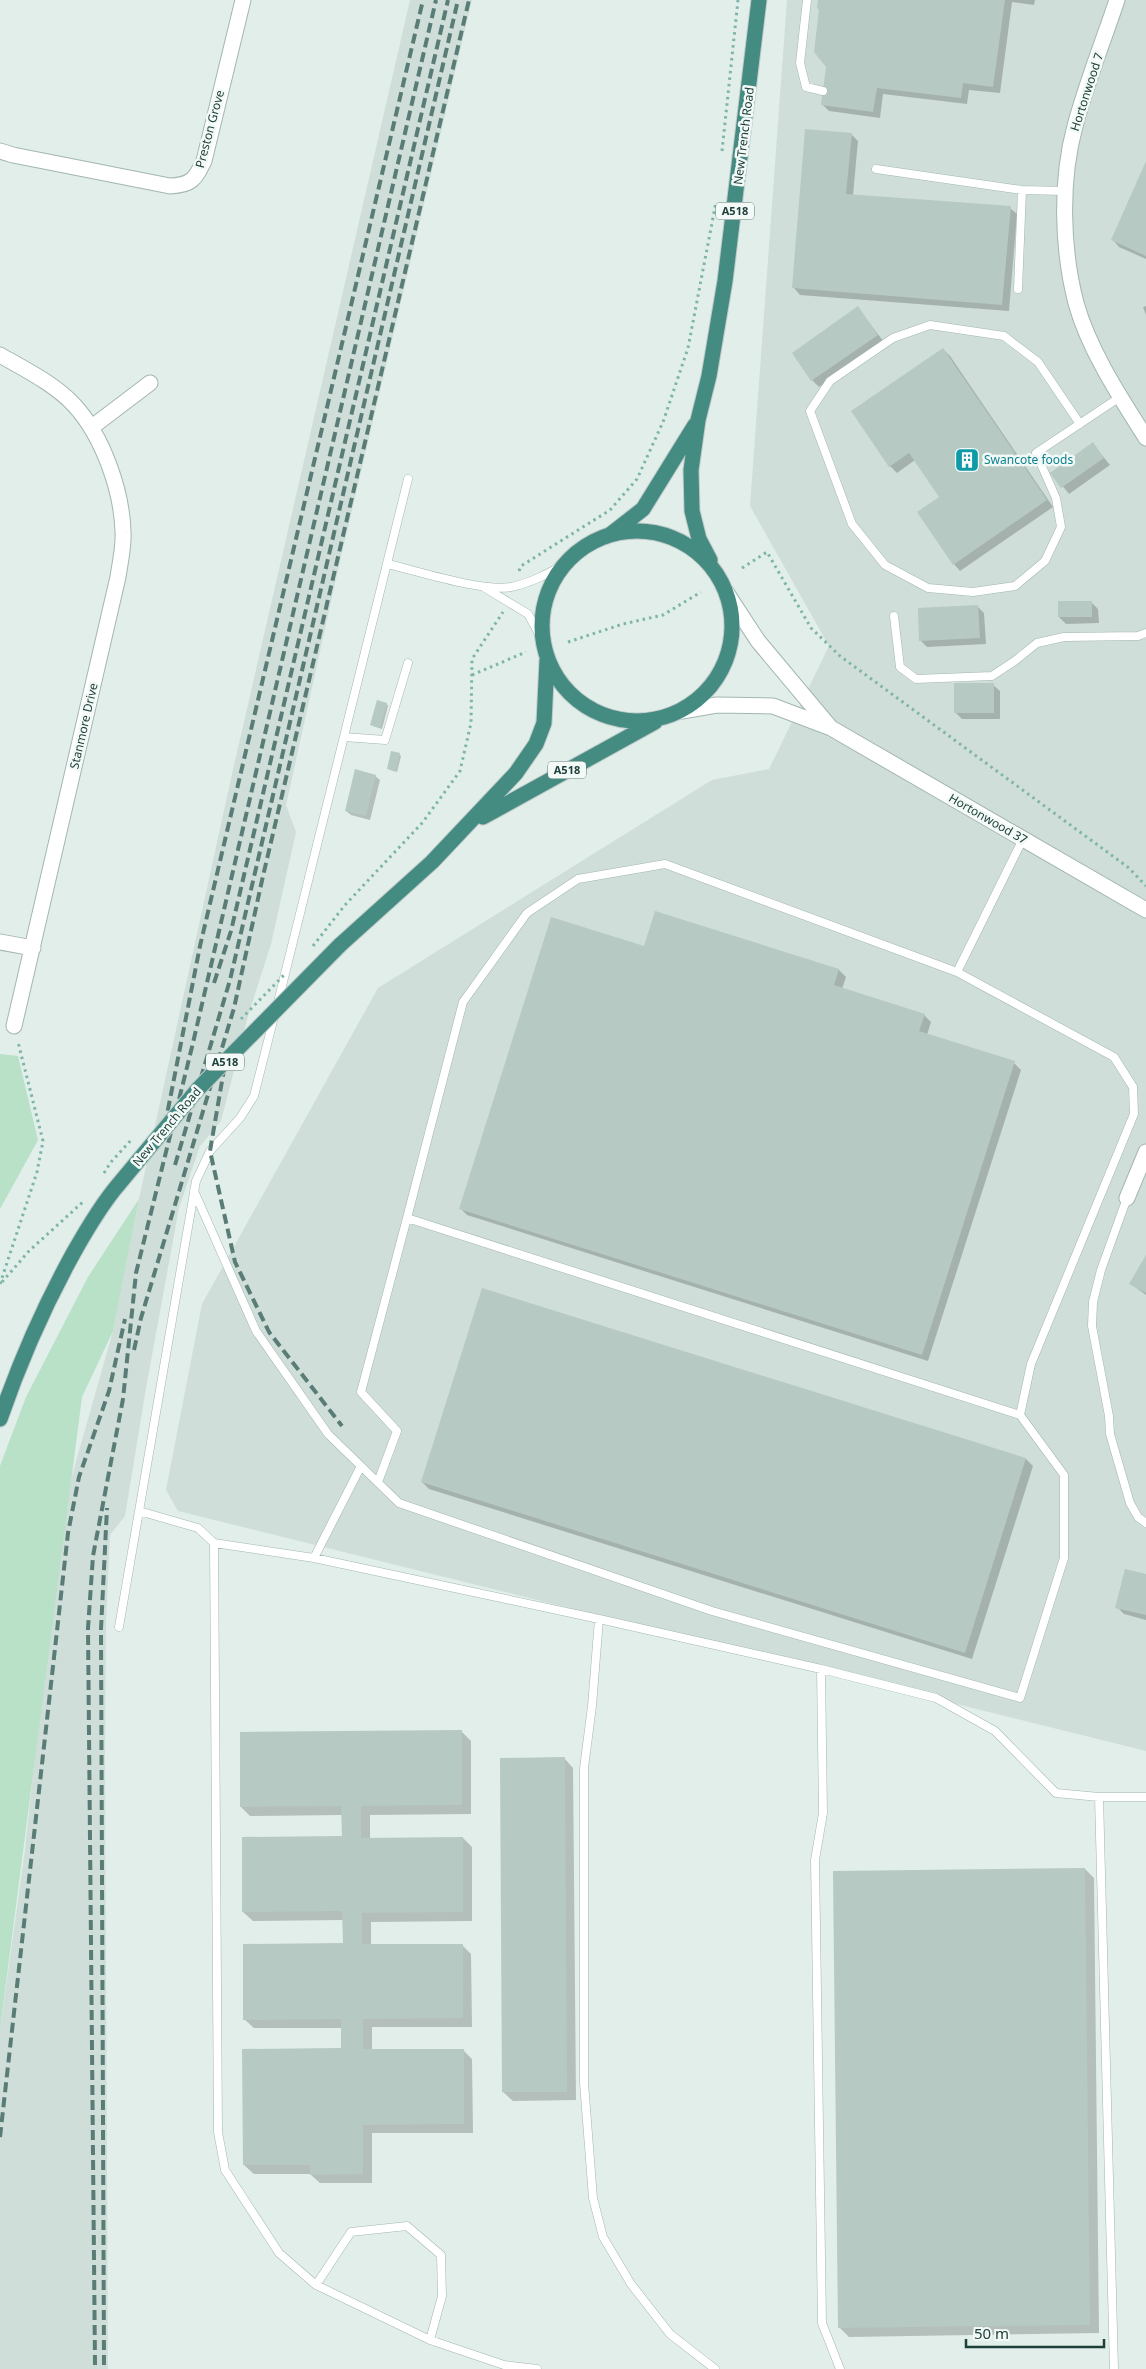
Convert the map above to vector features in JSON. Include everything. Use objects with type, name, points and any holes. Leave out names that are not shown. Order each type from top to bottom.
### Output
[{"type":"highway","name":"New Trench Road","points":[[723,586],[699,539],[692,511],[691,470],[698,420],[709,376],[725,281],[759,0]]},
{"type":"highway","name":"New Trench Road","points":[[609,536],[643,509],[698,420]]},
{"type":"highway","points":[[633,531],[654,532],[674,538],[703,557],[723,586],[732,614],[732,631],[728,654],[719,675],[705,693],[682,711],[664,718],[644,722],[617,720],[586,707],[569,693],[559,681],[548,659],[543,641],[542,622],[547,596],[554,579],[567,563],[584,548],[609,536],[633,531]]},
{"type":"highway","name":"New Trench Road","points":[[0,1419],[25,1350],[46,1302],[84,1235],[118,1185],[198,1089],[340,945],[432,862],[470,824],[516,773],[536,744],[544,722],[548,659]]},
{"type":"highway","name":"New Trench Road","points":[[470,824],[664,718]]},
{"type":"street","name":"Preston Grove","points":[[0,151],[170,186],[184,185],[196,178],[204,160],[243,0]]},
{"type":"street","name":"Hortonwood 7","points":[[1117,0],[1074,127],[1065,191],[1066,245],[1077,304],[1096,354],[1146,438]]},
{"type":"street","name":"Stanmore Drive","points":[[0,355],[48,383],[74,405],[92,426],[113,477],[120,504],[124,534],[118,577],[14,1026]]},
{"type":"street","points":[[92,426],[150,383]]},
{"type":"street","name":"Hortonwood 37","points":[[723,586],[758,641],[831,728]]},
{"type":"street","name":"Hortonwood 37","points":[[682,711],[717,705],[773,706],[831,728],[1146,910]]},
{"type":"street","points":[[0,942],[33,948]]},
{"type":"street","points":[[1127,1198],[1146,1152]]},
{"type":"lane","points":[[807,0],[800,63],[806,87],[823,92]]},
{"type":"lane","points":[[876,169],[1022,190],[1065,191]]},
{"type":"lane","points":[[1018,289],[1022,190]]},
{"type":"lane","points":[[1080,424],[1038,362],[1004,336],[930,325],[894,338],[830,382],[810,411],[852,524],[885,565],[928,588],[973,592],[1015,586],[1046,561],[1061,527],[1056,498],[1036,453],[1080,424],[1120,397]]},
{"type":"lane","points":[[119,1627],[196,1181],[210,1151],[240,1118],[254,1096],[408,479]]},
{"type":"lane","points":[[485,588],[513,586],[538,579],[567,563]]},
{"type":"lane","points":[[387,564],[485,588],[528,614],[543,641]]},
{"type":"lane","points":[[894,616],[900,668],[916,680],[992,676],[1037,643],[1064,637],[1138,636],[1146,633]]},
{"type":"lane","points":[[344,737],[385,740],[408,663]]},
{"type":"lane","points":[[957,972],[1023,839]]},
{"type":"lane","points":[[378,1482],[397,1431],[361,1392],[462,1002],[527,913],[578,879],[665,864],[957,972],[1114,1057],[1133,1087],[1134,1114],[1031,1364],[1020,1415]]},
{"type":"lane","points":[[194,1191],[256,1331],[328,1434],[399,1503],[712,1611],[1020,1698],[1064,1558],[1064,1476],[1020,1415],[407,1218]]},
{"type":"lane","points":[[1127,1198],[1101,1270],[1092,1302],[1092,1326],[1109,1416],[1110,1434],[1130,1503],[1138,1517],[1146,1523]]},
{"type":"lane","points":[[314,1558],[361,1466]]},
{"type":"lane","points":[[139,1511],[198,1528],[214,1543],[314,1558],[599,1619],[821,1669],[936,1698],[995,1731],[1056,1793],[1099,1797],[1146,1797]]},
{"type":"lane","points":[[214,1543],[218,2132],[225,2170],[279,2253],[316,2285],[430,2340],[504,2365],[537,2369]]},
{"type":"lane","points":[[599,1619],[592,1706],[584,1768],[584,2083],[592,2198],[603,2237],[631,2284],[670,2334],[715,2369]]},
{"type":"lane","points":[[821,1669],[824,1813],[814,1860],[822,2323],[840,2369]]},
{"type":"lane","points":[[1099,1797],[1114,2369]]},
{"type":"lane","points":[[316,2285],[351,2232],[407,2226],[441,2255],[442,2296],[430,2340]]},
{"type":"path","points":[[722,152],[738,0]]},
{"type":"path","points":[[513,586],[522,566],[610,510],[637,479],[663,422],[688,348],[717,197]]},
{"type":"path","points":[[742,568],[767,552],[811,628],[840,656],[1129,868],[1146,886]]},
{"type":"path","points":[[568,642],[623,624],[663,615],[701,592]]},
{"type":"path","points":[[345,905],[423,822],[460,771],[471,723],[472,659],[501,616],[508,601]]},
{"type":"path","points":[[472,675],[526,652]]},
{"type":"path","points":[[0,1284],[37,1172],[43,1141],[14,1026]]},
{"type":"path","points":[[0,1284],[28,1251],[92,1193]]},
{"type":"shaded area","points":[[410,0],[472,0],[340,561],[286,805],[296,832],[271,944],[248,1016],[221,1121],[200,1146],[179,1208],[125,1516],[110,1535],[106,1622],[105,1757],[108,2369],[0,2369],[0,2030],[25,1850],[56,1558],[72,1476],[113,1331],[139,1199],[232,774]]},
{"type":"shaded area","points":[[787,0],[1146,0],[1146,1751],[178,1511],[166,1490],[202,1304],[378,988],[712,780],[769,769],[829,646],[750,506]]},
{"type":"green space","points":[[0,1054],[18,1056],[38,1140],[0,1209]]},
{"type":"green space","points":[[139,1199],[113,1331],[82,1397],[0,2029],[0,1466],[26,1397],[88,1277]]},
{"type":"building","points":[[818,0],[1005,0],[993,87],[963,83],[961,98],[877,88],[873,112],[821,105],[826,67],[814,52],[819,10],[817,8]]},
{"type":"building","points":[[805,129],[852,133],[846,194],[1011,206],[1002,305],[792,288]]},
{"type":"building","points":[[1146,161],[1146,256],[1111,240]]},
{"type":"building","points":[[858,306],[878,335],[811,381],[792,353]]},
{"type":"building","name":"Swancote foods","points":[[943,348],[1047,500],[953,565],[917,512],[939,497],[909,453],[889,467],[851,411]]},
{"type":"building","points":[[1093,442],[1104,458],[1061,488],[1050,473]]},
{"type":"building","points":[[1058,601],[1092,601],[1092,617],[1058,617]]},
{"type":"building","points":[[978,605],[980,638],[919,641],[918,608]]},
{"type":"building","points":[[954,683],[994,683],[994,713],[954,713]]},
{"type":"building","points":[[377,700],[387,703],[380,728],[370,725]]},
{"type":"building","points":[[391,751],[400,753],[396,771],[387,769]]},
{"type":"building","points":[[355,769],[376,775],[366,816],[345,811]]},
{"type":"building","points":[[655,911],[839,969],[834,985],[925,1014],[919,1031],[1015,1061],[922,1355],[459,1209],[551,917],[644,946]]},
{"type":"building","points":[[1146,1255],[1146,1293],[1129,1284]]},
{"type":"building","points":[[482,1288],[1026,1458],[965,1653],[421,1482]]},
{"type":"building","points":[[1125,1569],[1146,1574],[1146,1615],[1115,1608]]},
{"type":"building","points":[[462,1730],[462,1805],[361,1806],[361,1838],[463,1837],[463,1912],[362,1913],[362,1944],[463,1944],[463,2018],[363,2019],[363,2049],[464,2049],[464,2124],[363,2125],[363,2174],[310,2175],[310,2165],[243,2165],[242,2049],[341,2048],[341,2019],[243,2020],[243,1944],[343,1943],[342,1911],[242,1912],[242,1837],[342,1836],[341,1806],[240,1807],[240,1732]]},
{"type":"building","points":[[565,1757],[567,2092],[502,2092],[500,1758]]},
{"type":"building","points":[[1085,1868],[1090,2325],[838,2328],[833,1871]]},
{"type":"railway","points":[[162,1140],[200,946],[423,0]]},
{"type":"railway","points":[[95,2365],[88,1628],[93,1556],[123,1399],[136,1273],[192,1047],[436,0]]},
{"type":"railway","points":[[214,983],[231,931],[448,0]]},
{"type":"railway","points":[[175,1165],[230,980],[458,0]]},
{"type":"railway","points":[[134,1350],[141,1318],[234,1008],[263,876],[469,0]]},
{"type":"railway","points":[[227,1052],[210,1151],[235,1262],[269,1332],[342,1426]]},
{"type":"railway","points":[[0,2137],[68,1533],[79,1477],[109,1391],[125,1319]]},
{"type":"railway","points":[[104,2365],[101,1629],[107,1508]]},
{"type":"place","name":"Swancote foods","points":[[967,460]]}]
